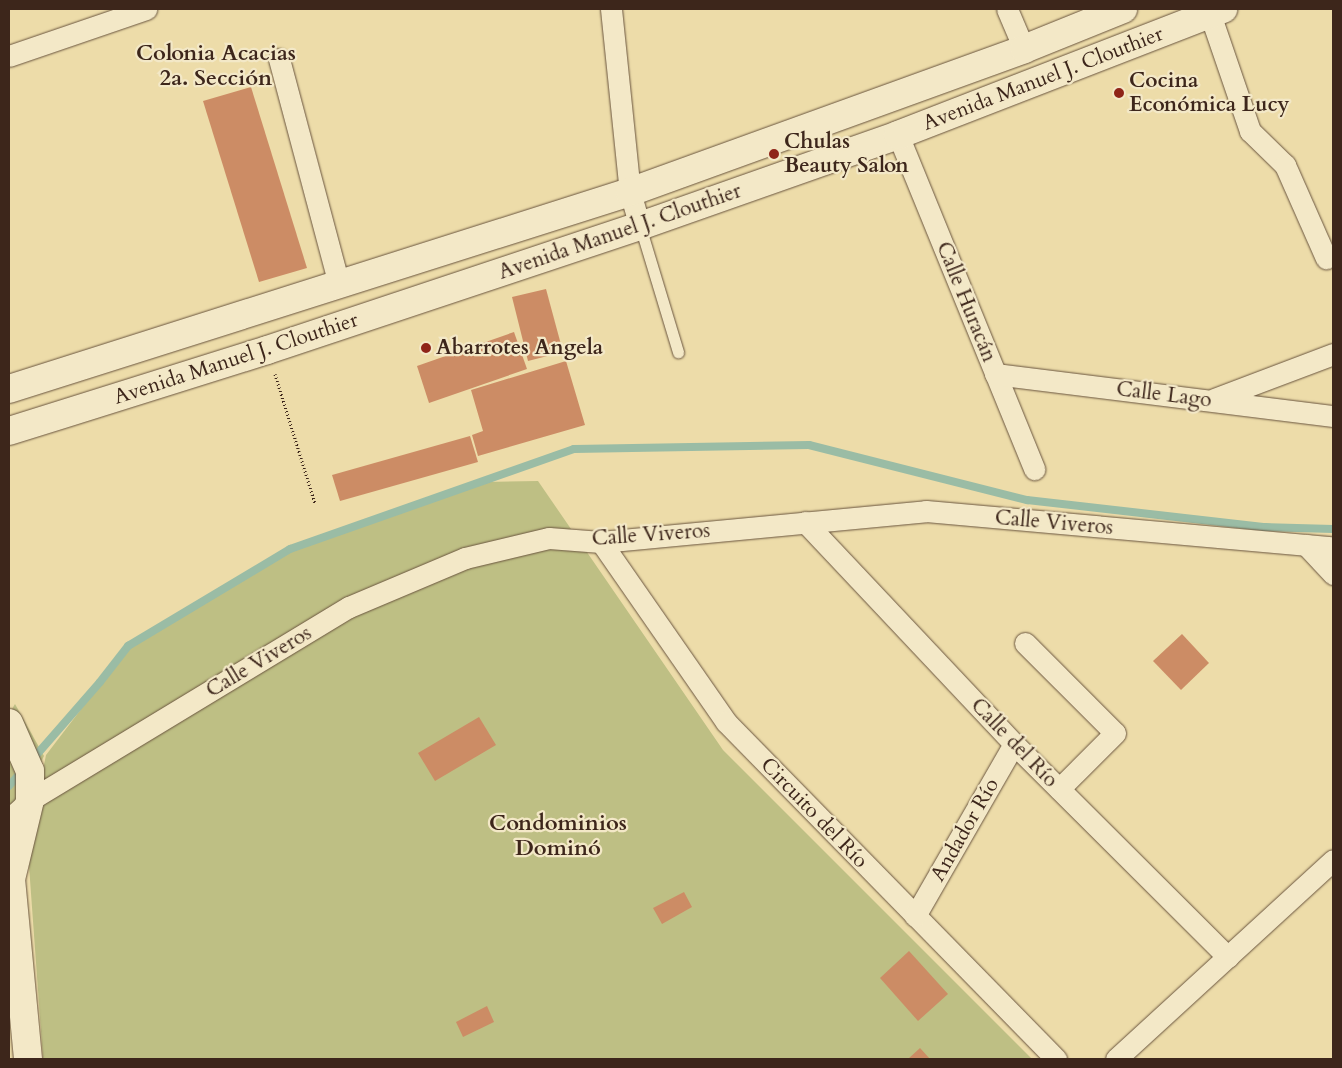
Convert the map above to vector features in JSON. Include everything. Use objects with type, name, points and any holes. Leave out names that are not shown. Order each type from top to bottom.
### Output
[{"type":"main road","name":"Avenida Manuel J. Clouthier","points":[[9,390],[630,192],[1024,49],[1123,9]]},
{"type":"main road","name":"Avenida Manuel J. Clouthier","points":[[9,431],[267,350],[640,226],[898,135],[1217,11]]},
{"type":"main road","points":[[9,723],[30,771],[30,800],[11,879],[28,1059]]},
{"type":"street","points":[[9,56],[146,9]]},
{"type":"street","points":[[611,9],[630,192],[640,226]]},
{"type":"street","points":[[1007,9],[1024,49]]},
{"type":"street","points":[[1217,11],[1250,131],[1285,165],[1326,258]]},
{"type":"street","points":[[279,59],[339,285]]},
{"type":"street","name":"Calle Huracán","points":[[898,135],[1034,469]]},
{"type":"street","points":[[1212,400],[1333,354]]},
{"type":"street","name":"Calle Lago","points":[[995,374],[1333,416]]},
{"type":"street","name":"Calle Viveros","points":[[9,819],[30,800],[349,607],[465,558],[549,538],[601,542],[926,511],[1333,547]]},
{"type":"street","name":"Calle del Río","points":[[805,522],[1014,744],[1228,957]]},
{"type":"street","name":"Circuito del Río","points":[[601,542],[726,722],[1056,1059]]},
{"type":"street","points":[[1306,545],[1333,574]]},
{"type":"street","points":[[1025,643],[1115,733],[1059,789]]},
{"type":"street","name":"Andador Río","points":[[915,916],[1014,744]]},
{"type":"street","points":[[1116,1059],[1333,860]]},
{"type":"lane","points":[[640,226],[678,352]]},
{"type":"path","points":[[267,350],[315,503]]},
{"type":"green space","points":[[538,481],[723,750],[1032,1059],[43,1059],[29,866],[34,815],[46,755],[131,644],[292,549],[484,482]]},
{"type":"green space","points":[[15,704],[44,756],[17,809],[9,816],[9,714]]},
{"type":"building","points":[[251,87],[307,268],[259,282],[203,101]]},
{"type":"building","points":[[546,289],[563,352],[528,361],[512,297]]},
{"type":"building","points":[[514,332],[527,369],[429,403],[417,366]]},
{"type":"building","points":[[566,361],[585,425],[478,456],[472,435],[483,431],[471,390]]},
{"type":"building","points":[[470,436],[478,462],[340,501],[332,475]]},
{"type":"building","points":[[1182,634],[1209,663],[1181,690],[1153,661]]},
{"type":"building","points":[[479,717],[496,745],[435,781],[418,753]]},
{"type":"building","points":[[684,892],[692,907],[662,924],[653,908]]},
{"type":"building","points":[[909,951],[948,994],[918,1021],[880,978]]},
{"type":"building","points":[[487,1006],[494,1022],[463,1037],[456,1022]]},
{"type":"building","points":[[920,1048],[930,1059],[908,1059]]},
{"type":"waterway","points":[[32,760],[100,682],[128,646],[290,549],[574,449],[809,445],[1027,500],[1265,527],[1333,529]]},
{"type":"waterway","points":[[9,786],[22,771]]},
{"type":"place","name":"Cocina Económica Lucy","points":[[1119,93]]},
{"type":"place","name":"Chulas Beauty Salon","points":[[774,154]]},
{"type":"place","name":"Abarrotes Angela","points":[[426,348]]},
{"type":"district","name":"Colonia Acacias 2a. Sección","points":[[216,66]]},
{"type":"district","name":"Condominios Dominó","points":[[558,836]]}]
